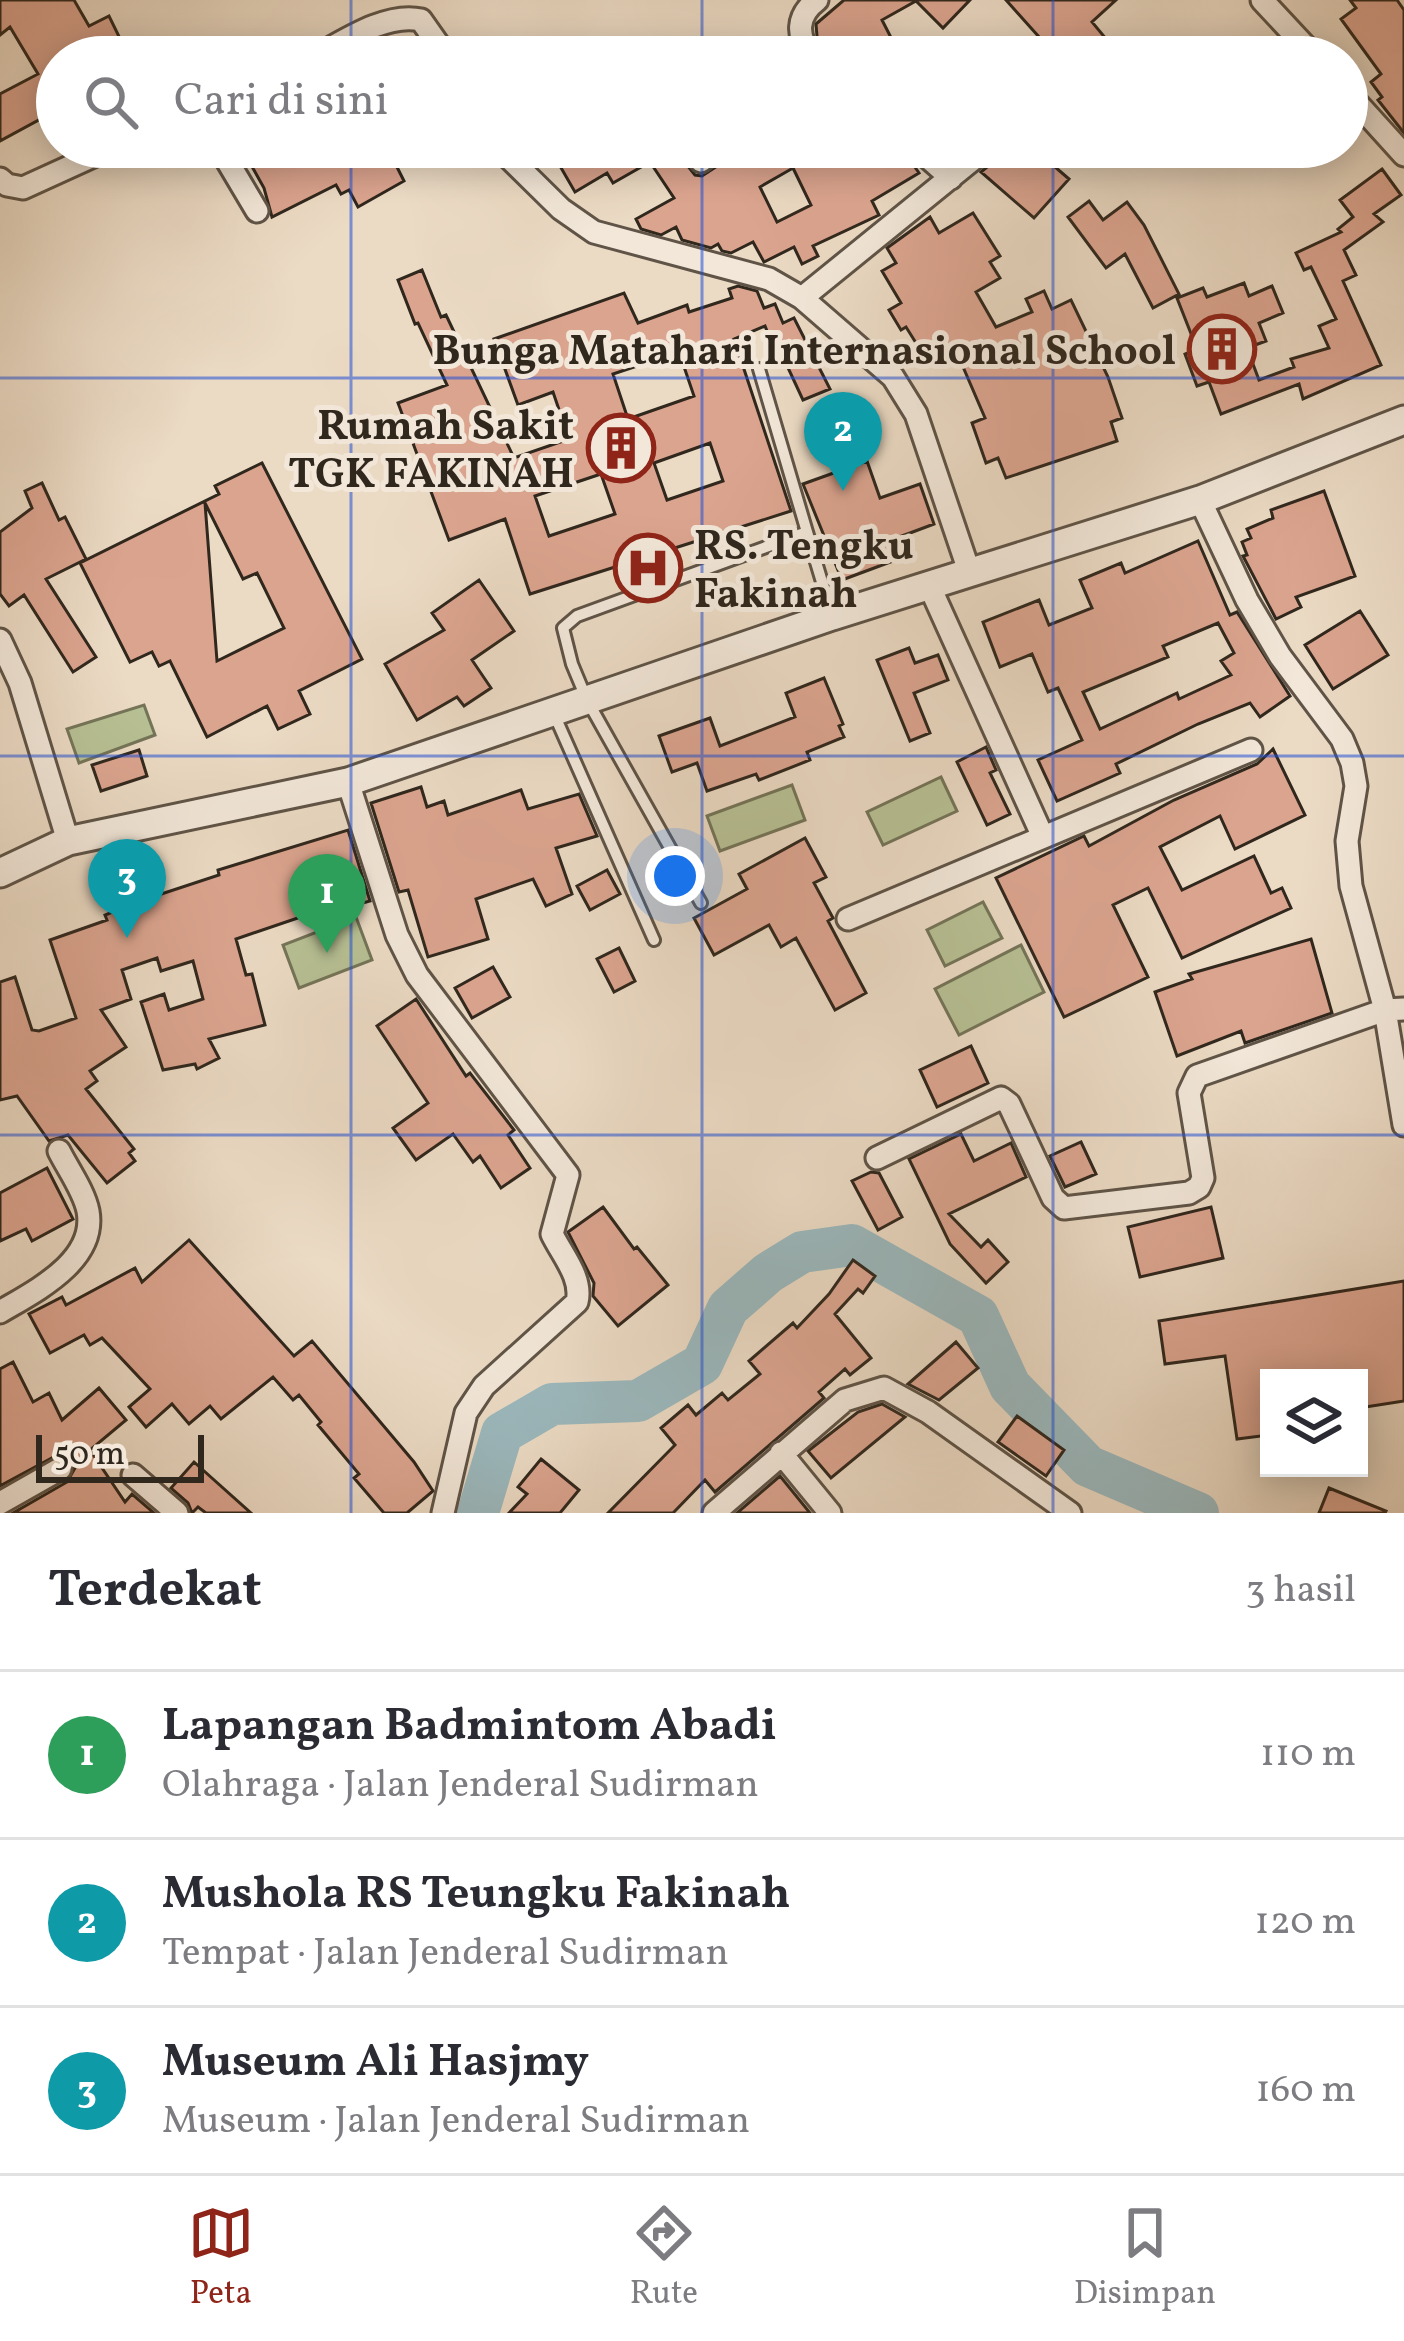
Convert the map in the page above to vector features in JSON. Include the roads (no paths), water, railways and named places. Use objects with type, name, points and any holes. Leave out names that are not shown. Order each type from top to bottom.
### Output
[{"type":"street","points":[[801,36],[806,8],[817,0]]},
{"type":"street","points":[[1262,0],[1295,36]]},
{"type":"street","points":[[359,36],[388,22],[411,18],[434,36]]},
{"type":"street","points":[[1368,115],[1404,155]]},
{"type":"street","points":[[0,179],[23,188],[66,168]]},
{"type":"street","points":[[231,168],[257,211]]},
{"type":"street","points":[[520,168],[594,232],[770,279],[802,298],[902,387],[916,414],[970,574]]},
{"type":"street","points":[[940,168],[951,178]]},
{"type":"street","points":[[802,298],[963,168]]},
{"type":"street","points":[[0,873],[68,841],[348,782],[832,616],[1200,500],[1404,420]]},
{"type":"street","points":[[1200,500],[1247,600],[1280,656],[1342,739],[1352,763],[1356,786],[1347,861],[1356,908],[1394,1010],[1404,1125]]},
{"type":"street","points":[[929,585],[1042,837]]},
{"type":"street","points":[[0,640],[20,683],[68,841]]},
{"type":"street","points":[[848,919],[1251,749]]},
{"type":"street","points":[[348,782],[397,935],[417,975],[568,1175],[552,1234],[580,1294],[577,1302],[484,1386],[466,1413],[442,1513]]},
{"type":"street","points":[[877,1158],[1004,1099],[1059,1205],[1070,1209],[1189,1193],[1203,1178],[1189,1093],[1193,1080],[1394,1010]]},
{"type":"street","points":[[0,1312],[72,1263],[85,1243],[88,1211],[59,1150]]},
{"type":"street","points":[[714,1513],[845,1400],[884,1388],[928,1412],[1070,1513]]},
{"type":"street","points":[[781,1453],[830,1513]]},
{"type":"street","points":[[0,1503],[59,1469]]},
{"type":"street","points":[[133,1475],[177,1513]]},
{"type":"lane","points":[[759,369],[832,616]]},
{"type":"lane","points":[[701,903],[587,700],[563,628],[566,622],[807,532]]},
{"type":"lane","points":[[553,711],[654,940]]},
{"type":"waterway","points":[[478,1513],[502,1433],[552,1404],[638,1401],[702,1364],[728,1308],[768,1273],[802,1252],[852,1245],[978,1316],[1010,1386],[1088,1466],[1198,1513]]},
{"type":"place","name":"Bunga Matahari Internasional School","points":[[1222,349]]},
{"type":"place","name":"Rumah Sakit TGK FAKINAH","points":[[621,448]]},
{"type":"place","name":"Mushola RS Teungku Fakinah","points":[[843,491]]},
{"type":"place","name":"RS. Tengku Fakinah","points":[[648,568]]},
{"type":"place","name":"Museum Ali Hasjmy","points":[[127,938]]},
{"type":"place","name":"Lapangan Badmintom Abadi","points":[[327,953]]}]
